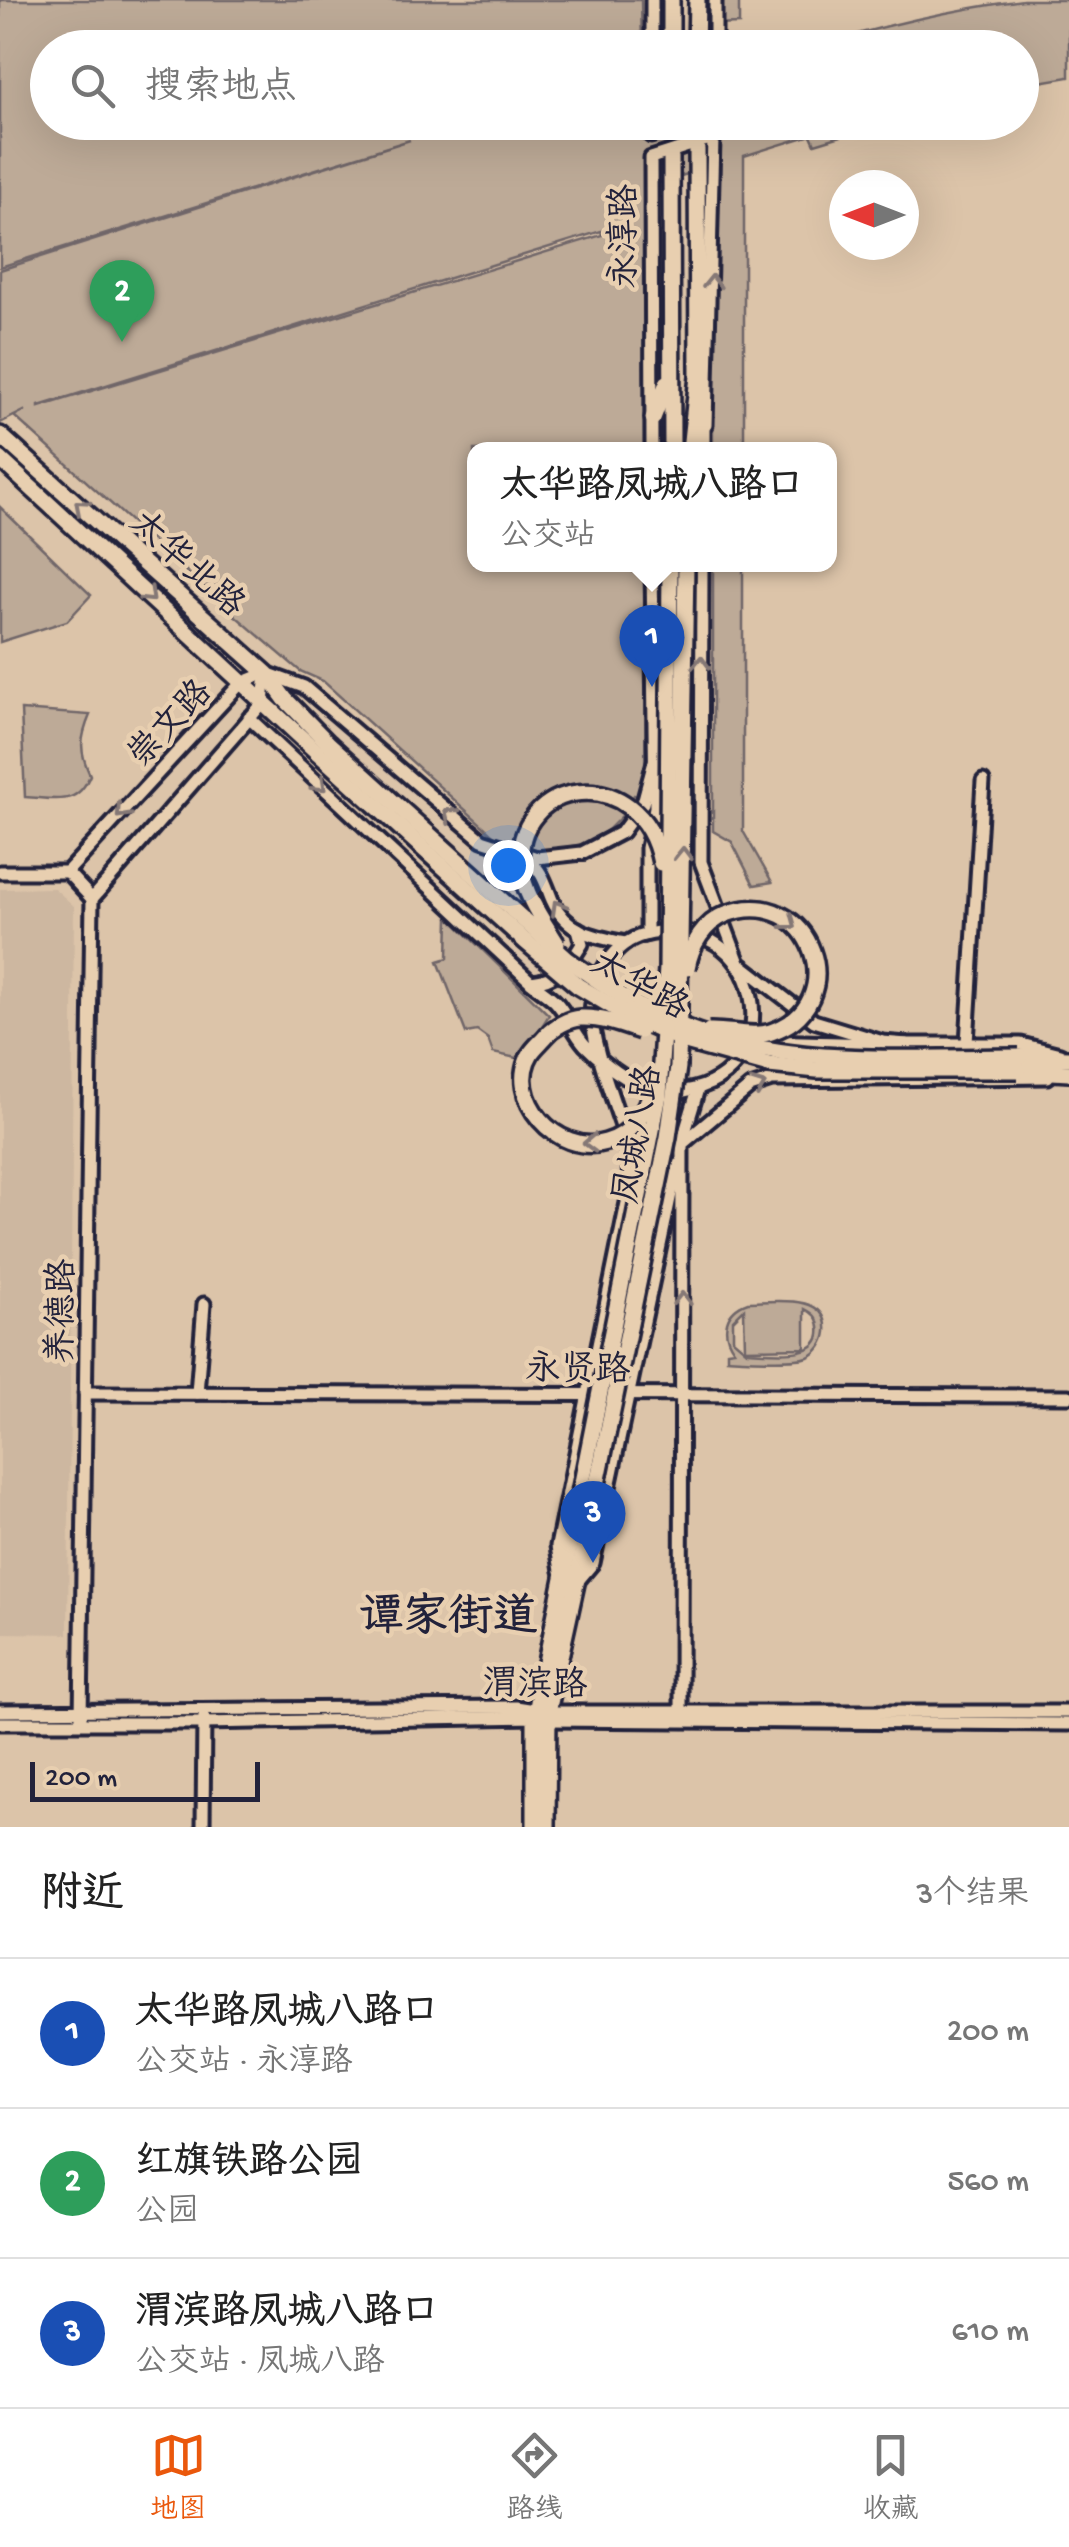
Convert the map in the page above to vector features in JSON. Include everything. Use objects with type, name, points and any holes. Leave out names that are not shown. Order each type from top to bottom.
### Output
[{"type":"main road","points":[[671,0],[671,30]]},
{"type":"main road","points":[[696,0],[696,30]]},
{"type":"main road","points":[[697,149],[698,376],[703,442]]},
{"type":"main road","name":"永淳路","points":[[670,157],[672,442]]},
{"type":"main road","points":[[652,418],[671,375]]},
{"type":"main road","points":[[691,442],[698,376]]},
{"type":"main road","name":"太华北路","points":[[0,436],[266,673],[323,748]]},
{"type":"main road","name":"太华北路","points":[[0,460],[263,703],[323,748]]},
{"type":"main road","name":"凤城八路","points":[[579,1535],[650,1151],[664,1049],[670,572]]},
{"type":"main road","name":"凤城八路","points":[[535,1827],[542,1714],[668,1137],[678,1067],[686,572]]},
{"type":"main road","name":"太华路","points":[[323,748],[568,960],[611,990],[659,1016],[697,1032],[748,1046],[804,1055],[1019,1063]]},
{"type":"main road","name":"太华路","points":[[323,748],[578,986],[630,1017],[714,1051],[769,1065],[817,1070],[1019,1063]]},
{"type":"main road","points":[[568,960],[535,909],[521,868],[522,840],[542,809],[572,792],[596,791],[631,805],[647,824],[658,851],[667,897]]},
{"type":"main road","points":[[681,996],[696,941],[707,925],[720,917],[739,910],[767,909],[788,918],[806,936],[815,960],[815,981],[811,1001],[793,1024],[765,1034],[697,1032]]},
{"type":"main road","points":[[664,1049],[649,1099],[637,1123],[609,1142],[578,1145],[562,1140],[538,1117],[527,1092],[530,1055],[552,1029],[576,1018],[605,1019],[690,1049],[714,1051]]},
{"type":"main road","points":[[1019,1063],[1069,1057]]},
{"type":"main road","points":[[1019,1063],[1069,1074]]},
{"type":"main road","name":"凤城八路","points":[[542,1714],[546,1827]]},
{"type":"street","points":[[652,0],[652,30]]},
{"type":"street","points":[[715,0],[715,30]]},
{"type":"street","name":"永淳路","points":[[652,442],[651,158],[707,140]]},
{"type":"street","name":"永淳路","points":[[705,442],[710,373],[713,140]]},
{"type":"street","points":[[647,934],[648,848],[655,807],[656,758],[652,572]]},
{"type":"street","points":[[249,718],[556,1002],[585,1044],[623,1077],[646,1089],[672,1093],[698,1089],[720,1078],[738,1060],[749,1038],[754,1012],[750,986],[701,862],[702,572]]},
{"type":"street","points":[[266,673],[304,687],[482,840],[538,858],[582,853],[622,832],[643,803],[656,758]]},
{"type":"street","name":"崇文路","points":[[67,872],[241,683],[266,673],[263,703],[92,898]]},
{"type":"street","points":[[652,706],[661,716],[691,716],[700,708]]},
{"type":"street","points":[[967,1043],[984,781]]},
{"type":"street","points":[[507,848],[531,861],[546,877],[562,920],[588,936],[626,943]]},
{"type":"street","points":[[0,872],[67,872],[92,898]]},
{"type":"street","name":"养德路","points":[[81,1717],[92,898]]},
{"type":"street","points":[[602,1058],[590,1009],[595,984],[608,961],[626,943],[675,929],[700,934],[721,946],[814,1021],[882,1042],[907,1044]]},
{"type":"street","points":[[531,982],[550,980],[573,959],[582,944],[578,930]]},
{"type":"street","points":[[749,1038],[776,1043],[1021,1044],[1069,1057]]},
{"type":"street","name":"凤城八路","points":[[602,1058],[626,1139],[630,1188],[558,1546],[568,1583],[594,1562],[661,1231],[698,1089]]},
{"type":"street","points":[[681,1716],[682,1144],[750,1086],[772,1080],[980,1080],[1069,1074]]},
{"type":"street","points":[[624,1214],[643,1212],[656,1218],[661,1231]]},
{"type":"street","points":[[197,1393],[204,1304]]},
{"type":"street","name":"永贤路","points":[[85,1393],[1069,1396]]},
{"type":"street","name":"渭滨路","points":[[0,1711],[81,1717],[542,1714],[1069,1724]]},
{"type":"street","name":"渭滨路","points":[[681,1716],[1069,1712]]},
{"type":"street","name":"渭滨路","points":[[0,1723],[81,1717]]},
{"type":"street","points":[[203,1827],[204,1718]]},
{"type":"shaded area","points":[[0,0],[641,0],[642,30],[30,30],[30,140],[410,140],[0,267]]},
{"type":"shaded area","points":[[713,0],[739,0],[739,24],[713,25]]},
{"type":"shaded area","points":[[1023,0],[1069,0],[1069,77],[1039,82],[1039,30],[874,30]]},
{"type":"shaded area","points":[[410,140],[795,140],[744,156],[744,442],[713,442],[712,166],[647,187],[646,442],[467,442],[467,572],[646,572],[645,799],[634,795],[624,814],[588,843],[545,851],[503,844],[323,681],[300,671],[231,612],[14,416],[0,423],[0,270]],"holes":[[[601,231],[602,235],[39,407]]]},
{"type":"shaded area","points":[[0,507],[91,595],[67,621],[0,642]]},
{"type":"shaded area","points":[[713,572],[743,572],[743,831],[772,882],[754,885],[732,842],[713,831]]},
{"type":"shaded area","points":[[21,710],[90,715],[82,745],[90,775],[71,797],[25,797]]},
{"type":"shaded area","points":[[54,888],[74,906],[68,1634],[0,1633],[0,889]]},
{"type":"shaded area","points":[[449,917],[549,1015],[521,1059],[493,1053],[488,1039],[477,1031],[466,1033],[438,961],[448,958]]},
{"type":"shaded area","points":[[771,1301],[809,1305],[825,1319],[824,1340],[815,1353],[801,1359],[727,1358],[727,1351],[734,1350],[727,1336],[727,1322],[740,1306]],"holes":[[[744,1309],[745,1349],[805,1348],[805,1309],[815,1316],[819,1327],[813,1346],[804,1350],[747,1351],[733,1339],[733,1320]]]},
{"type":"place","name":"红旗铁路公园","points":[[122,342]]},
{"type":"place","name":"太华路凤城八路口","points":[[652,687]]},
{"type":"place","name":"渭滨路凤城八路口","points":[[593,1563]]},
{"type":"district","name":"谭家街道","points":[[448,1613]]}]
